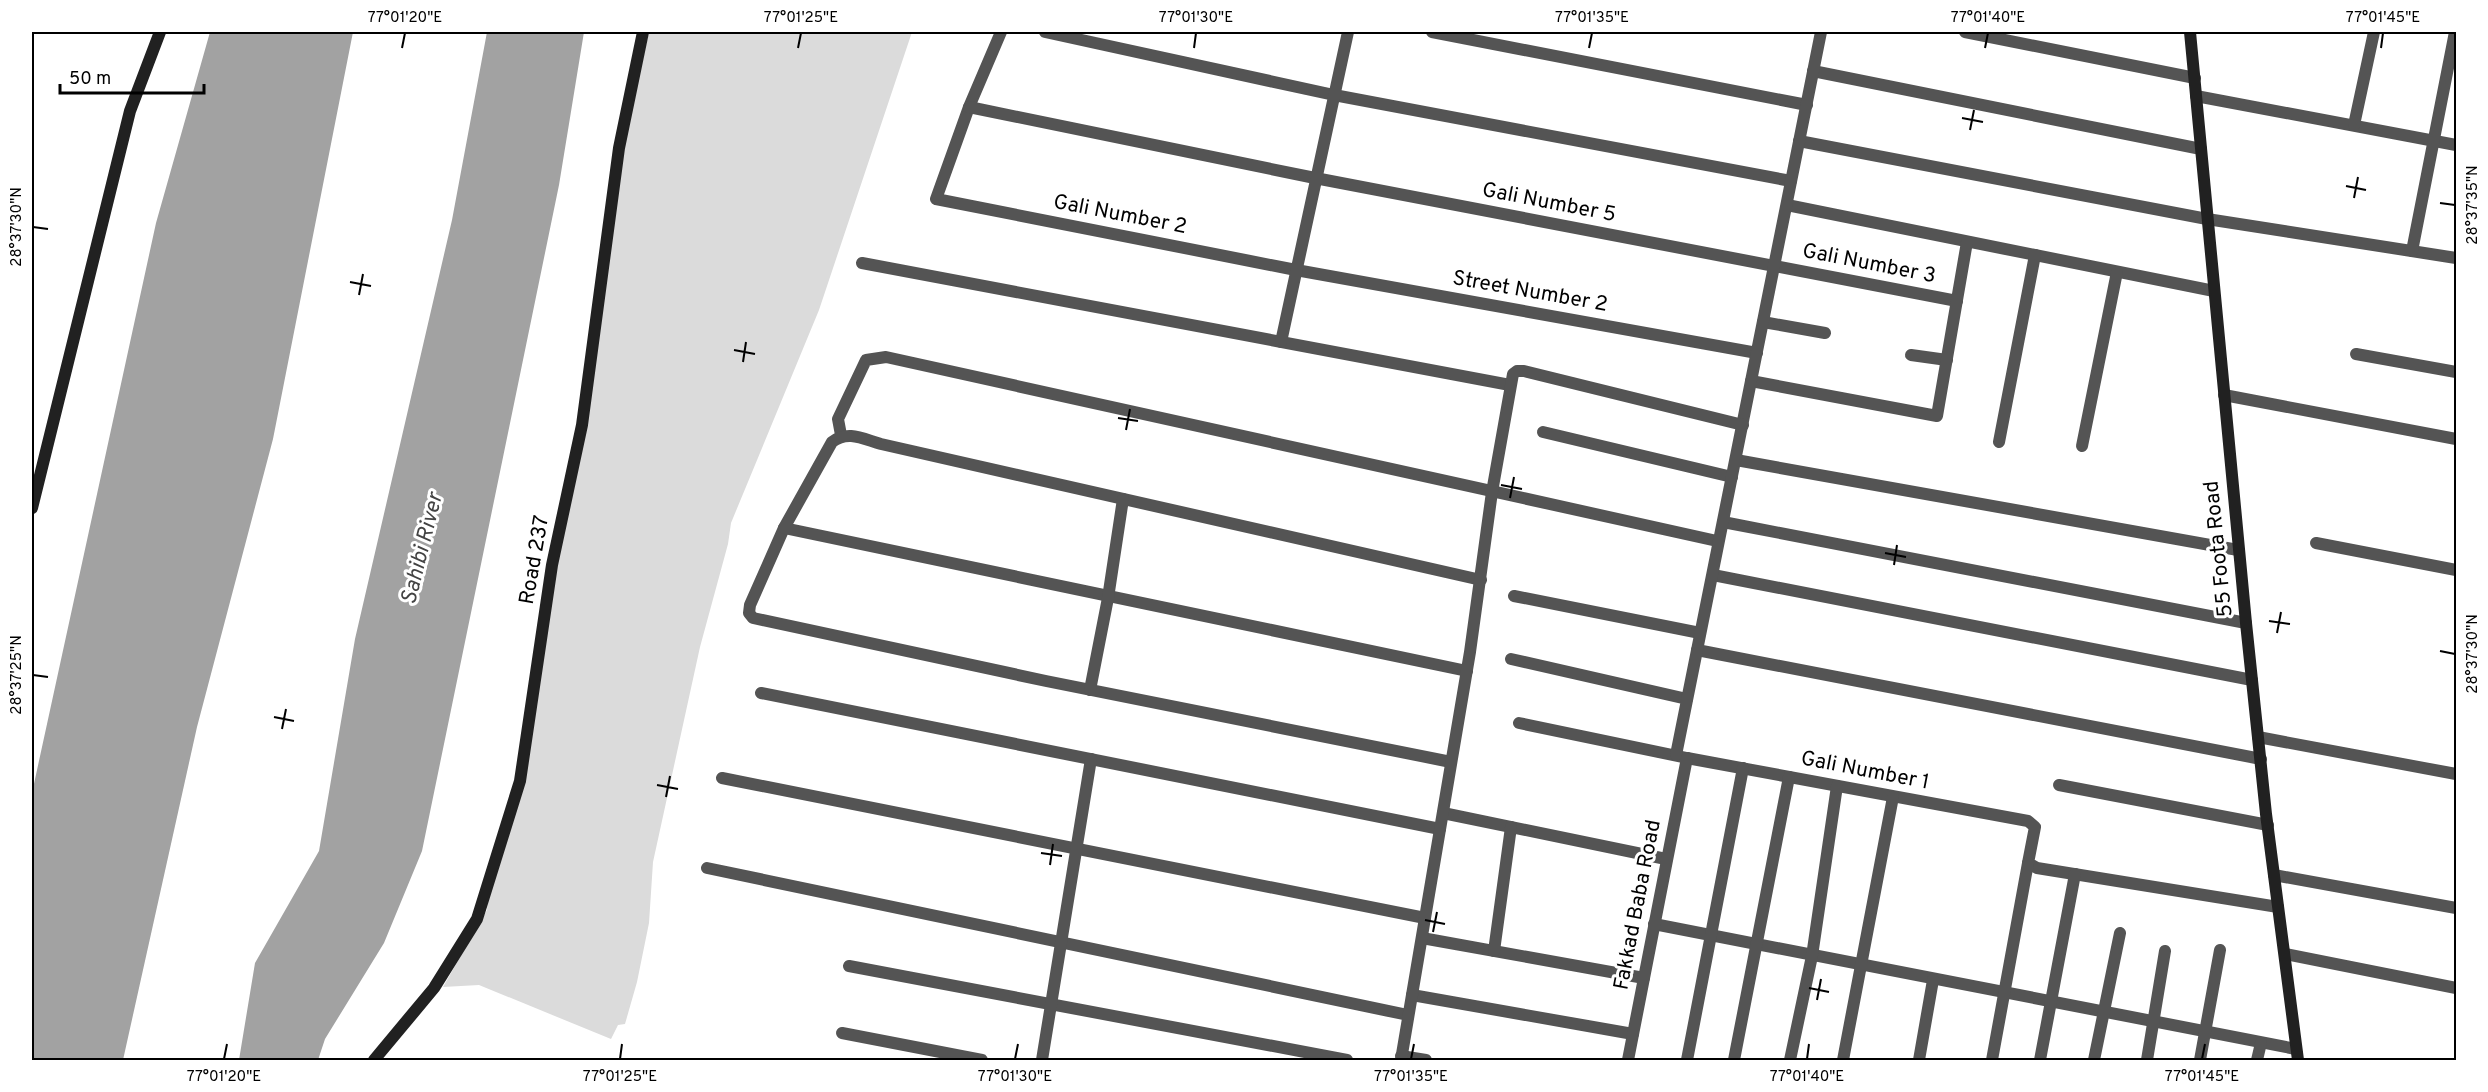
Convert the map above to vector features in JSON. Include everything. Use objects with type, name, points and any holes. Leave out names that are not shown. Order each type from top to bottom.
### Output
[{"type":"street","points":[[32,508],[130,111],[160,32]]},
{"type":"street","name":"Road 237","points":[[374,1060],[434,988],[477,919],[519,781],[552,565],[582,425],[619,147],[643,32]]},
{"type":"street","points":[[969,107],[1000,32]]},
{"type":"street","points":[[1045,32],[1334,95],[1791,182]]},
{"type":"street","points":[[1281,342],[1348,32]]},
{"type":"street","points":[[1432,32],[1807,105]]},
{"type":"street","name":"Fakkad Baba Road","points":[[1628,1060],[1666,859],[1687,699],[1821,32]]},
{"type":"street","points":[[1965,32],[2194,78]]},
{"type":"street","name":"55 Foota Road","points":[[2190,32],[2238,550],[2268,825],[2297,1055]]},
{"type":"street","points":[[2354,125],[2374,32]]},
{"type":"street","points":[[2412,251],[2456,32]]},
{"type":"street","points":[[1814,71],[2201,149]]},
{"type":"street","points":[[2196,96],[2457,145]]},
{"type":"street","name":"Gali Number 5","points":[[969,107],[1315,178],[1774,266]]},
{"type":"street","name":"Gali Number 2","points":[[969,107],[936,199],[1296,270]]},
{"type":"street","points":[[1799,141],[2207,219],[2457,258]]},
{"type":"street","points":[[1787,206],[2214,291]]},
{"type":"street","points":[[1751,381],[1938,416],[1967,242]]},
{"type":"street","points":[[1999,442],[2035,255]]},
{"type":"street","points":[[862,263],[1510,385]]},
{"type":"street","name":"Gali Number 3","points":[[1774,266],[1957,301]]},
{"type":"street","name":"Street Number 2","points":[[1296,270],[1757,353]]},
{"type":"street","points":[[2082,446],[2117,272]]},
{"type":"street","points":[[1763,322],[1825,333]]},
{"type":"street","points":[[2356,354],[2457,372]]},
{"type":"street","points":[[1911,355],[1947,360]]},
{"type":"street","points":[[841,435],[838,419],[866,360],[886,357],[1718,541]]},
{"type":"street","points":[[1426,1060],[1401,1058],[1467,671],[1492,492],[1513,374],[1517,371],[1524,371],[1743,425]]},
{"type":"street","points":[[2224,395],[2457,439]]},
{"type":"street","points":[[1543,432],[1732,477]]},
{"type":"street","points":[[1451,762],[1090,690],[753,618],[749,613],[750,605],[784,528],[832,442],[841,435],[1481,580]]},
{"type":"street","points":[[1736,460],[2238,550]]},
{"type":"street","points":[[1090,690],[1108,598],[1123,499]]},
{"type":"street","points":[[1723,522],[2246,623]]},
{"type":"street","points":[[784,528],[1108,598],[1467,671]]},
{"type":"street","points":[[2316,543],[2457,570]]},
{"type":"street","points":[[1713,575],[2252,680]]},
{"type":"street","points":[[1514,596],[1700,633]]},
{"type":"street","points":[[1697,650],[2261,759]]},
{"type":"street","points":[[1510,659],[1687,699]]},
{"type":"street","points":[[761,693],[1440,829]]},
{"type":"street","name":"Gali Number 1","points":[[1519,723],[1681,757],[2028,821],[2035,827],[2028,863]]},
{"type":"street","points":[[2258,737],[2457,774]]},
{"type":"street","points":[[1042,1060],[1091,759]]},
{"type":"street","points":[[1687,1060],[1743,768]]},
{"type":"street","points":[[1734,1060],[1789,777]]},
{"type":"street","points":[[722,778],[1425,918]]},
{"type":"street","points":[[2059,785],[2268,825]]},
{"type":"street","points":[[1790,1060],[1812,956],[1838,786]]},
{"type":"street","points":[[1843,1060],[1893,797]]},
{"type":"street","points":[[1443,813],[1666,859]]},
{"type":"street","points":[[1494,951],[1511,827]]},
{"type":"street","points":[[1992,1060],[2006,994],[2028,863],[2037,868],[2278,907]]},
{"type":"street","points":[[707,868],[1408,1015]]},
{"type":"street","points":[[2040,1060],[2075,874]]},
{"type":"street","points":[[2274,875],[2457,909]]},
{"type":"street","points":[[1654,924],[1756,946],[2260,1042],[2297,1055]]},
{"type":"street","points":[[2094,1060],[2120,933]]},
{"type":"street","points":[[1422,938],[1644,978]]},
{"type":"street","points":[[2200,1060],[2220,950]]},
{"type":"street","points":[[2147,1060],[2165,951]]},
{"type":"street","points":[[2285,954],[2457,988]]},
{"type":"street","points":[[849,966],[1347,1060]]},
{"type":"street","points":[[1919,1060],[1933,980]]},
{"type":"street","points":[[1412,995],[1633,1034]]},
{"type":"street","points":[[842,1033],[982,1060]]},
{"type":"street","points":[[2257,1060],[2260,1042]]},
{"type":"shaded area","points":[[649,32],[912,32],[819,310],[731,523],[728,544],[700,647],[653,862],[649,923],[637,982],[625,1024],[618,1025],[611,1039],[479,985],[443,987],[487,910],[488,898],[506,843],[625,140]]},
{"type":"water","points":[[210,32],[353,32],[273,439],[197,727],[123,1060],[32,1060],[32,793],[156,223]]},
{"type":"water","name":"Sahibi River","points":[[487,32],[584,32],[559,185],[422,851],[384,943],[325,1039],[318,1060],[239,1060],[255,963],[319,851],[355,639],[452,220]]}]
